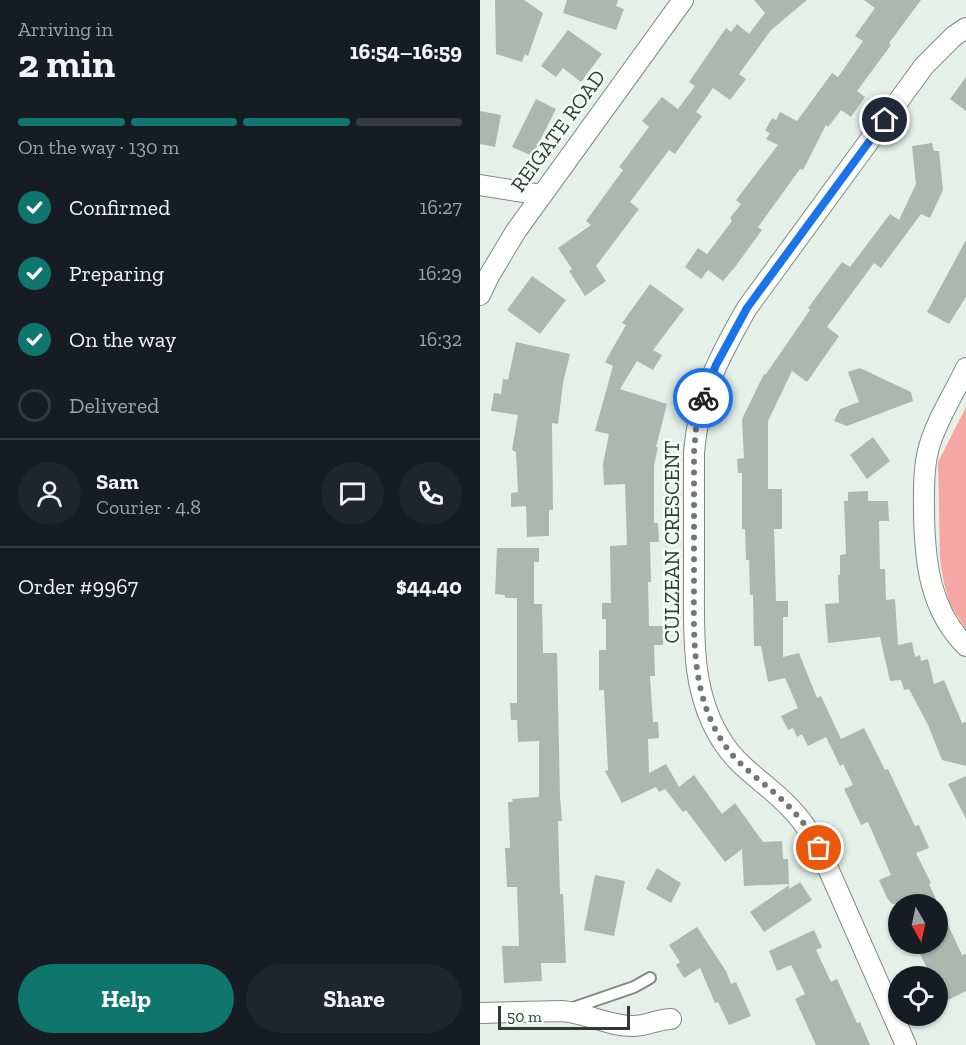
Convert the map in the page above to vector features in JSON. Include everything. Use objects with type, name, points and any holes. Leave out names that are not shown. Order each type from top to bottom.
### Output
[{"type":"street","name":"REIGATE ROAD","points":[[480,295],[510,240],[682,0]]},
{"type":"street","name":"CULZEAN CRESCENT","points":[[906,1045],[819,848],[793,810],[741,764],[724,745],[701,697],[694,649],[694,452],[696,428],[707,388],[747,308],[924,66],[946,43],[966,28]]},
{"type":"street","points":[[480,185],[542,195]]},
{"type":"street","points":[[966,368],[961,385],[939,423],[930,446],[924,474],[927,566],[933,593],[943,617],[966,646]]},
{"type":"street","points":[[480,1013],[562,1011],[620,1025],[642,1026],[671,1018]]},
{"type":"lane","points":[[562,1011],[634,987],[650,978]]},
{"type":"shaded area","points":[[966,407],[966,629],[949,603],[943,578],[940,559],[938,462]]},
{"type":"building","points":[[495,0],[524,0],[543,13],[528,56],[525,54],[522,62],[496,54]]},
{"type":"building","points":[[567,0],[618,0],[616,6],[624,9],[616,30],[563,13]]},
{"type":"building","points":[[754,0],[807,0],[771,30],[739,74],[746,79],[730,100],[713,88],[696,112],[702,116],[675,154],[669,150],[630,202],[639,209],[596,266],[606,281],[585,296],[569,271],[572,269],[558,248],[591,225],[586,221],[623,170],[619,167],[649,127],[642,121],[662,97],[678,109],[695,86],[689,82],[726,28],[731,32],[737,24],[749,34],[765,13]]},
{"type":"building","points":[[864,0],[921,0],[857,91],[865,97],[851,117],[841,110],[828,127],[826,125],[803,170],[800,169],[758,227],[762,230],[735,267],[723,281],[708,270],[701,279],[685,267],[698,248],[707,254],[732,221],[730,218],[741,204],[736,200],[778,145],[766,139],[770,133],[765,131],[772,118],[776,120],[780,112],[797,121],[832,73],[838,77],[863,41],[855,36],[875,8]]},
{"type":"building","points":[[568,30],[602,54],[581,82],[563,68],[556,77],[541,66]]},
{"type":"building","points":[[966,77],[966,111],[950,99]]},
{"type":"building","points":[[536,99],[556,109],[532,156],[512,147]]},
{"type":"building","points":[[480,111],[501,115],[495,147],[480,144]]},
{"type":"building","points":[[932,143],[934,151],[939,151],[943,190],[930,218],[921,214],[881,268],[874,263],[827,327],[839,336],[807,382],[792,371],[768,421],[768,489],[782,489],[782,529],[774,529],[776,601],[788,601],[788,617],[783,617],[783,657],[799,653],[817,698],[821,696],[841,739],[864,728],[885,770],[888,769],[915,826],[919,825],[929,848],[916,853],[931,883],[929,884],[934,894],[888,894],[888,899],[879,880],[891,875],[868,822],[861,825],[844,789],[853,785],[843,764],[840,766],[826,737],[808,746],[802,734],[797,737],[793,728],[788,730],[781,716],[798,708],[785,678],[768,682],[761,646],[754,646],[753,595],[750,595],[745,529],[742,529],[742,473],[738,473],[737,459],[744,458],[742,419],[764,374],[810,310],[808,308],[842,262],[850,267],[890,214],[899,220],[916,184],[912,146]]},
{"type":"building","points":[[966,240],[966,297],[949,324],[927,312]]},
{"type":"building","points":[[532,276],[566,300],[540,334],[507,310]]},
{"type":"building","points":[[650,284],[684,309],[653,350],[662,355],[653,370],[637,361],[620,389],[667,404],[654,465],[654,523],[658,523],[659,542],[650,542],[651,582],[648,582],[649,626],[663,626],[663,645],[654,645],[655,676],[650,676],[653,722],[658,722],[659,738],[648,739],[649,773],[666,764],[679,787],[694,775],[722,814],[735,803],[763,842],[782,841],[783,859],[788,859],[789,884],[744,886],[742,849],[725,862],[686,810],[683,812],[665,789],[659,792],[656,787],[622,803],[605,771],[608,770],[604,690],[599,690],[599,650],[606,650],[606,619],[602,619],[602,603],[611,603],[610,546],[627,545],[625,484],[604,485],[603,464],[609,434],[595,431],[613,366],[605,362],[626,325],[622,323]]},
{"type":"building","points":[[516,342],[570,354],[563,383],[558,424],[552,423],[553,510],[549,510],[549,536],[527,537],[526,506],[511,507],[511,493],[518,492],[516,452],[512,450],[518,415],[491,411],[494,393],[501,394],[503,379],[508,380]]},
{"type":"building","points":[[860,368],[911,392],[913,401],[847,426],[834,421],[840,409],[859,402],[848,372]]},
{"type":"building","points":[[873,437],[890,461],[867,479],[850,455]]},
{"type":"building","points":[[868,491],[868,501],[888,501],[889,521],[879,521],[880,569],[885,569],[886,600],[895,599],[898,645],[912,642],[915,657],[920,655],[921,661],[928,659],[934,684],[944,680],[962,723],[966,722],[966,766],[942,760],[928,725],[909,689],[904,690],[901,680],[890,681],[880,637],[828,643],[825,604],[839,603],[840,555],[846,554],[844,501],[848,501],[848,492]]},
{"type":"building","points":[[497,548],[539,548],[539,562],[534,562],[534,604],[542,604],[543,653],[557,653],[562,821],[558,821],[560,894],[563,894],[566,963],[541,963],[542,981],[504,983],[502,946],[519,946],[517,887],[507,887],[505,848],[510,848],[508,802],[513,802],[512,799],[539,797],[539,741],[518,742],[517,720],[511,720],[510,703],[517,703],[517,598],[505,598],[505,595],[495,594]]},
{"type":"building","points":[[966,776],[966,819],[948,784]]},
{"type":"building","points":[[657,868],[681,883],[671,903],[646,889]]},
{"type":"building","points":[[595,875],[625,881],[614,936],[584,930]]},
{"type":"building","points":[[800,882],[812,900],[764,932],[750,912],[789,885],[789,889]]},
{"type":"building","points":[[948,925],[962,955],[966,954],[966,991],[948,1000],[948,966],[926,966],[920,954],[948,954]]},
{"type":"building","points":[[697,927],[726,971],[731,984],[736,982],[751,1016],[729,1025],[718,1002],[715,1003],[700,968],[684,978],[676,965],[680,962],[669,945]]},
{"type":"building","points":[[814,930],[822,947],[816,950],[831,982],[837,979],[870,1045],[816,1045],[795,999],[805,994],[791,965],[777,971],[769,951]]},
{"type":"way so far","points":[[703,398],[696,428],[694,452],[694,649],[701,697],[724,745],[741,764],[793,810],[819,848]]},
{"type":"route","points":[[703,398],[716,365],[747,308],[885,120]]}]
